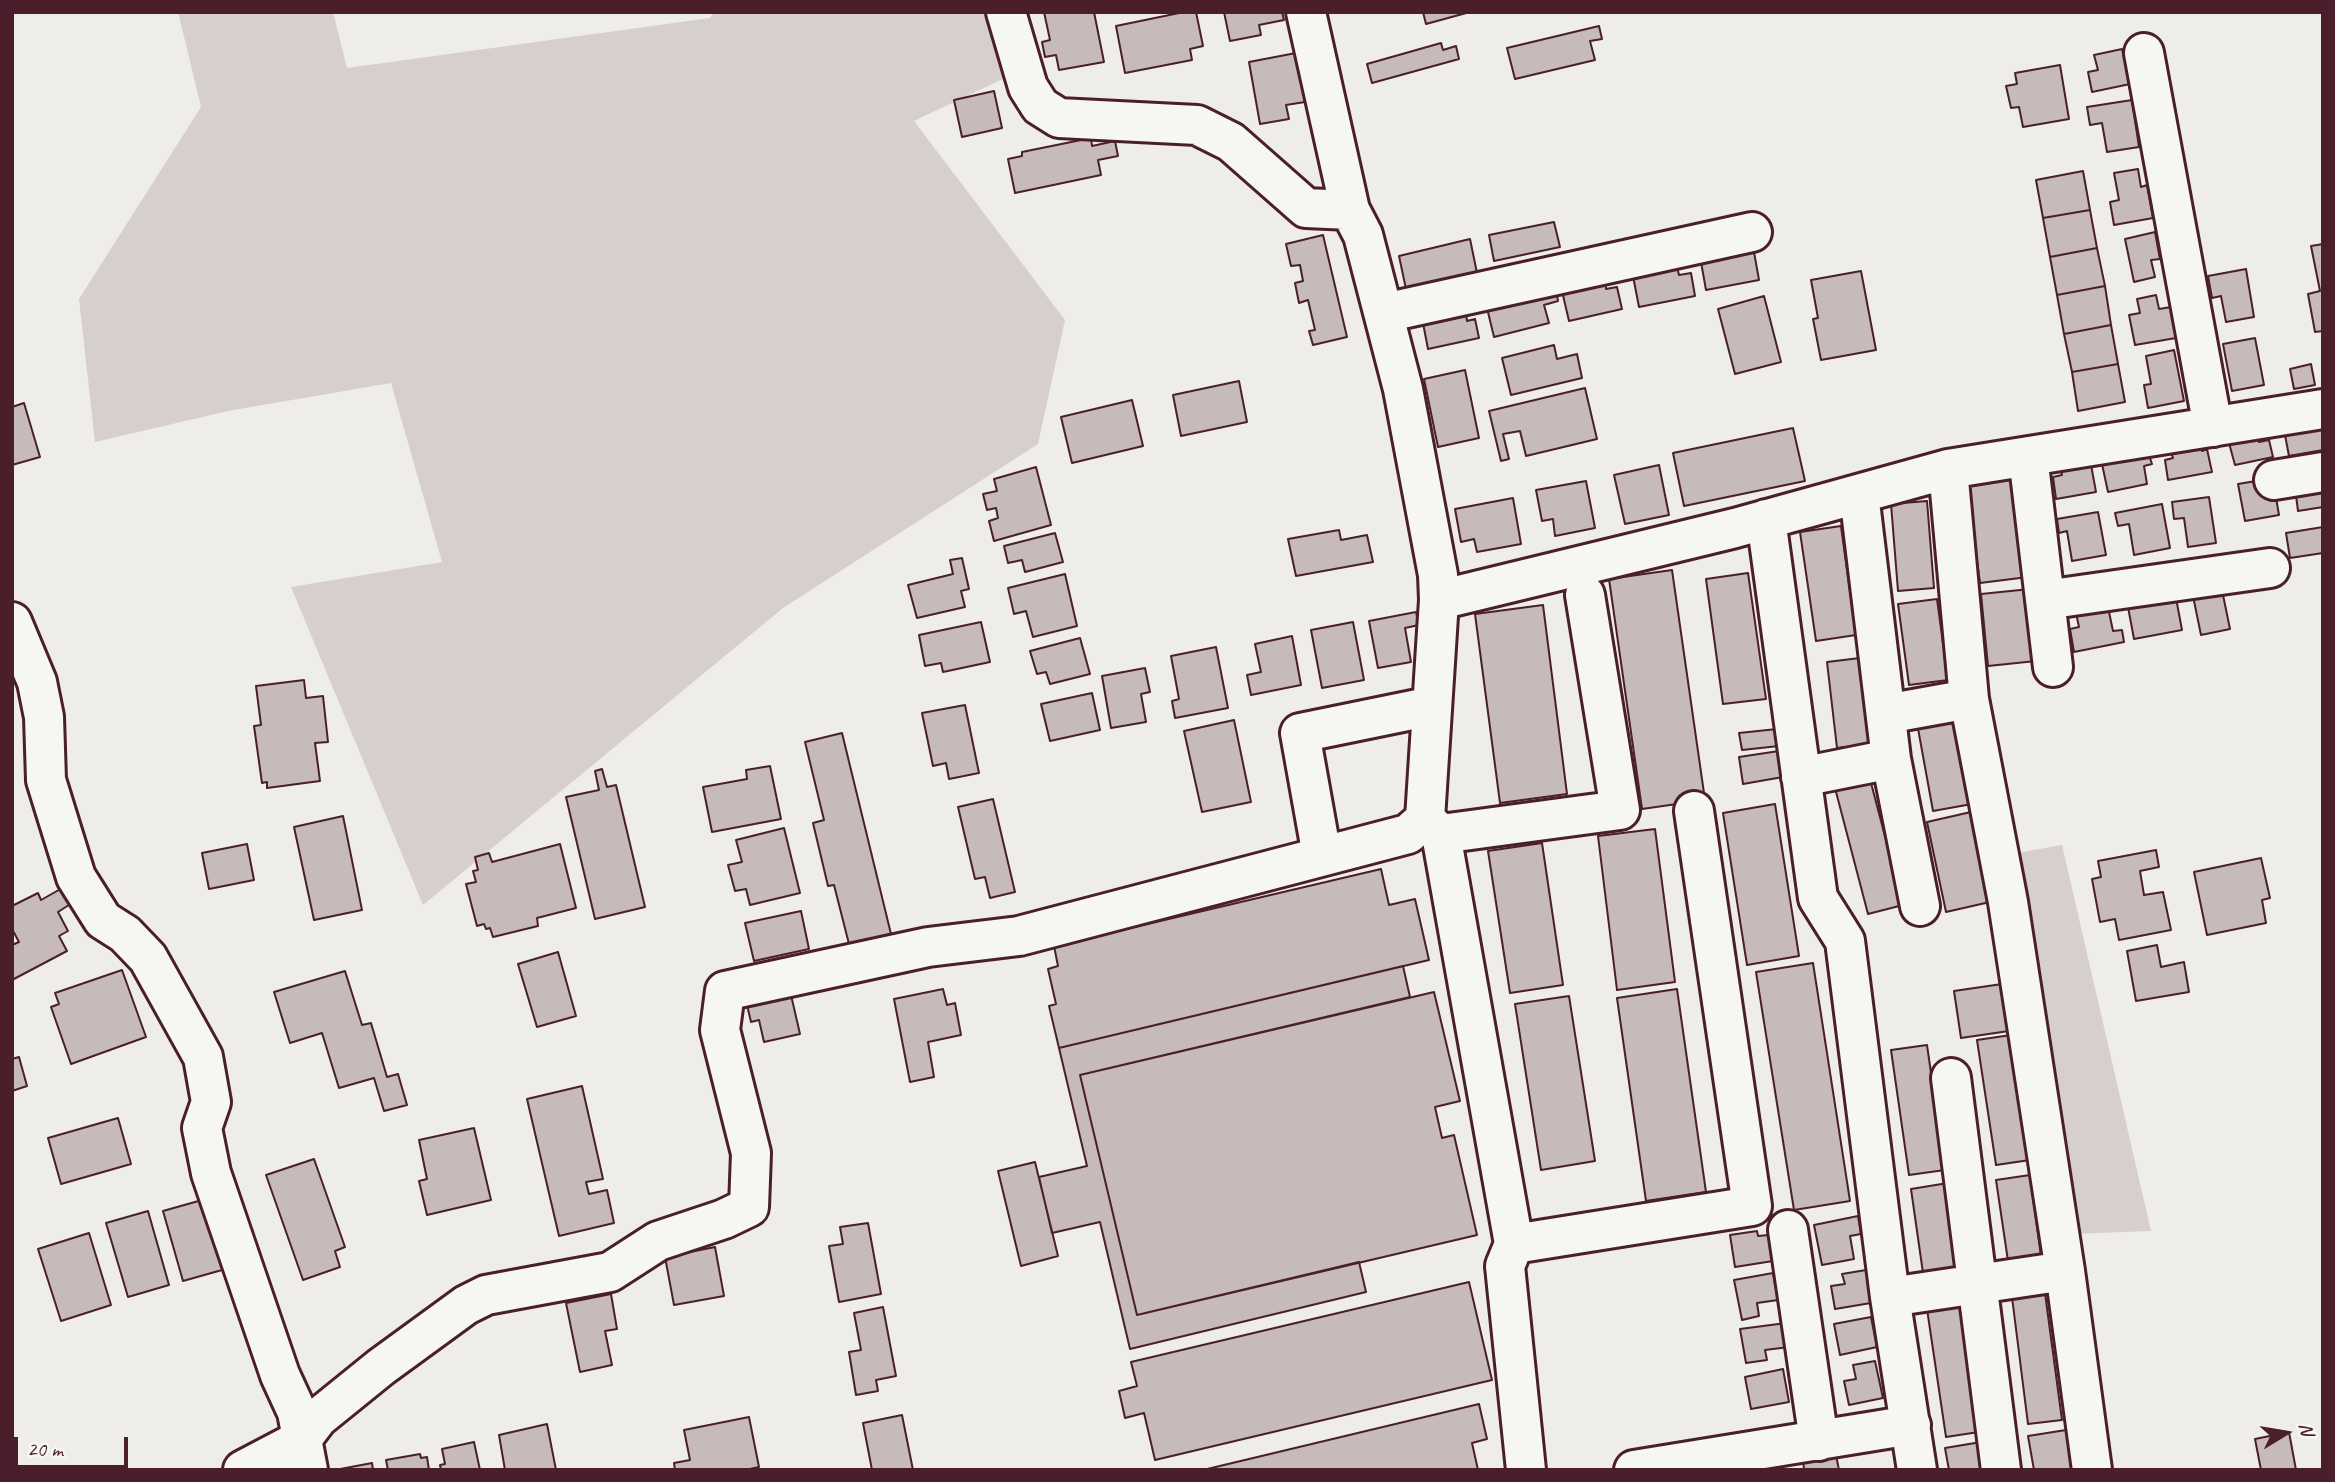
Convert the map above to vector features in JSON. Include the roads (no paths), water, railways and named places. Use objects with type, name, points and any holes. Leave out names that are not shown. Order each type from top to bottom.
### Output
[{"type":"street","points":[[1006,12],[1028,87],[1040,106],[1059,118],[1197,125],[1231,142],[1306,208],[1350,210]]},
{"type":"street","points":[[1306,12],[1350,210],[1363,235],[1403,388],[1438,575],[1439,600],[1432,706],[1433,826],[1514,1244],[1505,1266],[1526,1470]]},
{"type":"street","points":[[2144,53],[2213,427]]},
{"type":"street","points":[[1384,313],[1752,232]]},
{"type":"street","points":[[1439,600],[1766,519],[1948,469],[2323,409]]},
{"type":"street","points":[[2028,456],[2053,667]]},
{"type":"street","points":[[1948,469],[1969,699],[2008,902],[2065,1271],[2092,1470]]},
{"type":"street","points":[[2274,480],[2323,472]]},
{"type":"street","points":[[1860,494],[1891,759],[1920,906]]},
{"type":"street","points":[[1766,519],[1818,898],[1845,941],[1891,1297],[1917,1470]]},
{"type":"street","points":[[2045,600],[2270,568]]},
{"type":"street","points":[[305,1454],[318,1418],[381,1367],[466,1305],[486,1295],[610,1272],[658,1241],[724,1219],[749,1207],[751,1153],[720,1030],[725,991],[928,947],[1019,936],[1433,826],[1620,810],[1585,595]]},
{"type":"street","points":[[12,622],[37,682],[44,717],[46,780],[76,877],[103,920],[125,934],[148,958],[203,1057],[211,1102],[202,1128],[211,1173],[280,1375],[297,1412],[305,1454]]},
{"type":"street","points":[[1886,714],[1969,699]]},
{"type":"street","points":[[1322,856],[1300,733],[1432,706]]},
{"type":"street","points":[[1801,777],[1891,759]]},
{"type":"street","points":[[1514,1244],[1752,1206],[1695,811]]},
{"type":"street","points":[[1951,1078],[2001,1470]]},
{"type":"street","points":[[1788,1230],[1819,1441]]},
{"type":"street","points":[[1891,1297],[2065,1271]]},
{"type":"street","points":[[1634,1470],[1911,1425]]},
{"type":"street","points":[[243,1470],[305,1454]]}]
